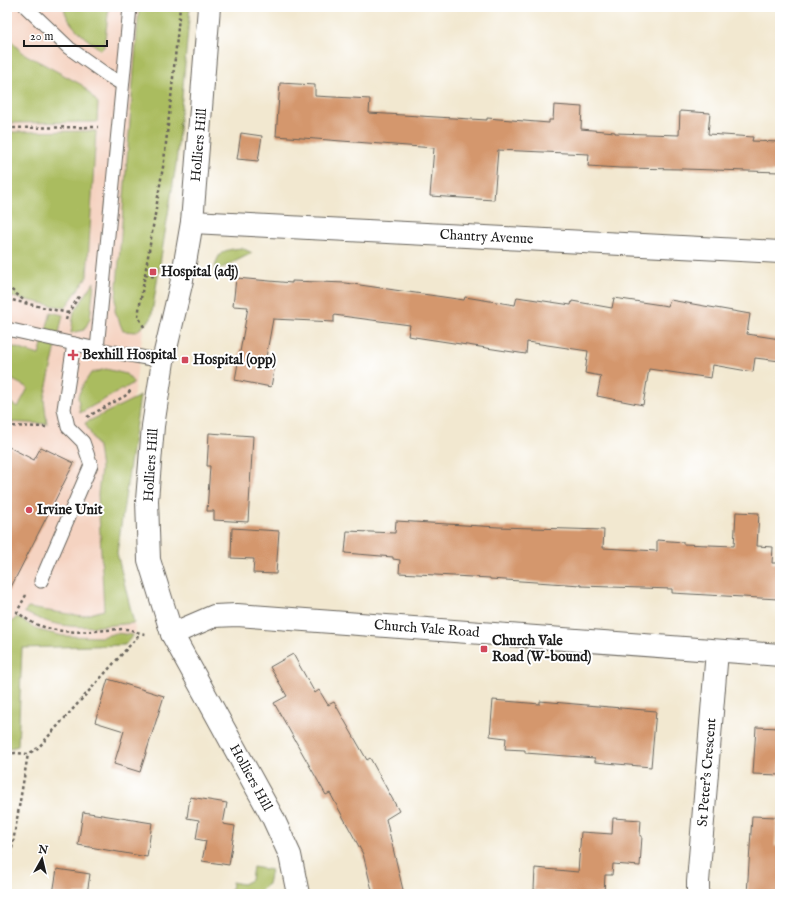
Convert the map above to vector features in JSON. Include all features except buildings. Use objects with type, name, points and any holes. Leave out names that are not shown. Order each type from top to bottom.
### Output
[{"type":"street","name":"Holliers Hill","points":[[209,7],[192,222],[182,280],[163,361],[153,426],[147,500],[150,560],[172,634],[273,818],[290,855],[298,894]]},
{"type":"street","name":"Chantry Avenue","points":[[192,222],[780,252]]},
{"type":"street","name":"Church Vale Road","points":[[172,634],[214,616],[237,615],[780,655]]},
{"type":"street","name":"St Peter's Crescent","points":[[698,894],[716,651]]},
{"type":"lane","points":[[26,7],[69,48],[122,84]]},
{"type":"lane","points":[[98,349],[130,7]]},
{"type":"lane","points":[[7,329],[98,349],[163,361]]},
{"type":"lane","points":[[41,581],[91,465],[84,442],[68,427],[64,409],[74,344]]},
{"type":"path","points":[[7,426],[68,427],[125,396],[163,361],[138,316],[164,161],[180,7]]},
{"type":"path","points":[[7,128],[119,127]]},
{"type":"path","points":[[7,286],[28,304]]},
{"type":"path","points":[[7,299],[68,313]]},
{"type":"path","points":[[27,592],[17,612],[39,626],[64,632],[102,631],[125,628],[140,634],[172,634]]},
{"type":"path","points":[[7,754],[15,752],[28,754],[38,748],[140,634]]},
{"type":"path","points":[[7,878],[28,754]]},
{"type":"shaded area","name":"Bexhill Hospital","points":[[7,7],[183,7],[167,163],[134,393],[114,504],[117,553],[136,632],[125,645],[22,648],[18,746],[7,749]]},
{"type":"green space","points":[[64,7],[109,7],[104,47],[101,50],[78,32],[69,20]]},
{"type":"green space","points":[[139,7],[190,7],[176,165],[151,319],[136,332],[123,331],[115,311]]},
{"type":"green space","points":[[7,35],[21,52],[82,85],[98,103],[97,122],[7,123]]},
{"type":"green space","points":[[96,131],[87,277],[65,308],[7,296],[7,132]]},
{"type":"green space","points":[[242,248],[252,253],[214,272],[217,260],[222,253],[225,251]]},
{"type":"green space","points":[[94,282],[90,319],[84,330],[71,333],[74,312]]},
{"type":"green space","points":[[51,312],[63,315],[44,399],[47,424],[7,422],[7,401],[18,407],[28,388],[7,377],[7,345],[39,355]]},
{"type":"green space","points":[[106,369],[126,374],[134,383],[80,413],[78,396],[83,385],[91,373]]},
{"type":"green space","points":[[140,396],[117,553],[134,623],[80,627],[47,622],[24,612],[28,608],[83,616],[104,610],[98,494],[101,469],[98,447],[85,423]]},
{"type":"green space","points":[[17,617],[38,630],[63,636],[101,637],[116,633],[133,635],[125,645],[22,648],[18,746],[7,749],[7,626]]},
{"type":"green space","points":[[253,867],[271,870],[268,884],[257,894],[231,891],[232,882],[243,884],[251,880]]},
{"type":"place","name":"Hospital (adj)","points":[[153,272]]},
{"type":"place","name":"Bexhill Hospital","points":[[73,355]]},
{"type":"place","name":"Hospital (opp)","points":[[185,360]]},
{"type":"place","name":"Irvine Unit","points":[[29,510]]},
{"type":"place","name":"Church Vale Road (W-bound)","points":[[484,649]]}]
